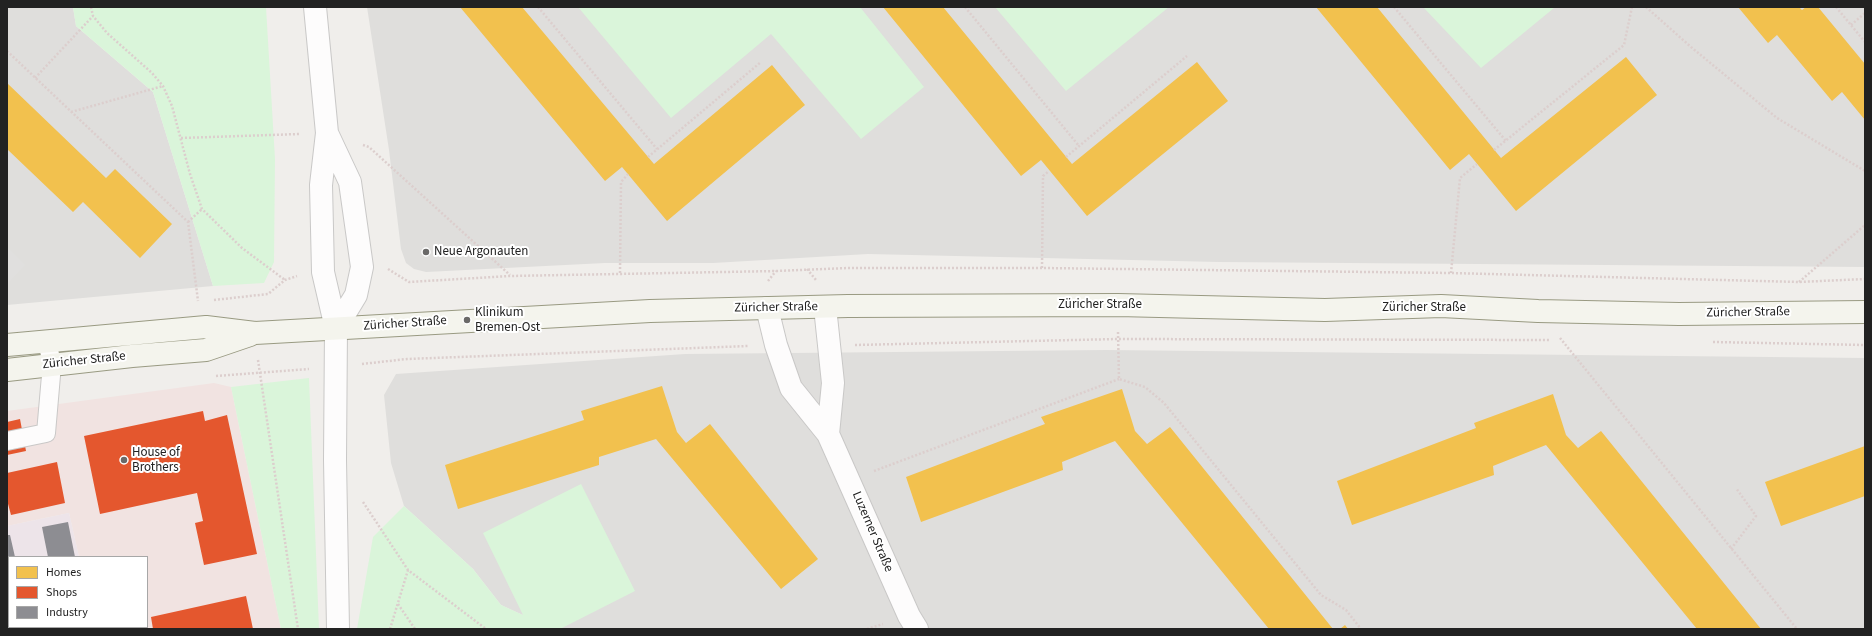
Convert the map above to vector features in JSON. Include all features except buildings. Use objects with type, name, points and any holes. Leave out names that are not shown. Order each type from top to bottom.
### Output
[{"type":"main road","name":"Züricher Straße","points":[[7,345],[206,327],[255,333],[650,311],[825,306],[1118,305],[1325,310],[1441,306],[1538,311],[1679,314],[1865,312]]},
{"type":"main road","name":"Züricher Straße","points":[[7,370],[52,364],[206,350],[255,333]]},
{"type":"street","points":[[315,7],[327,133],[321,185],[323,272],[336,328],[335,460],[338,629]]},
{"type":"street","points":[[327,133],[350,182],[362,267],[356,295],[336,328]]},
{"type":"street","points":[[825,306],[833,383],[828,434]]},
{"type":"street","name":"Luzerner Straße","points":[[767,308],[776,345],[792,388],[828,434],[850,480],[908,616],[917,629]]},
{"type":"lane","points":[[7,441],[46,433],[52,364],[47,342]]},
{"type":"path","points":[[91,7],[93,16],[107,33],[152,73],[163,86],[172,106],[190,174],[202,209],[242,248],[285,280]]},
{"type":"path","points":[[538,7],[657,150]]},
{"type":"path","points":[[965,7],[1079,146]]},
{"type":"path","points":[[1394,7],[1506,141]]},
{"type":"path","points":[[1494,150],[1624,45],[1632,7]]},
{"type":"path","points":[[1646,7],[1691,47],[1777,118],[1865,171]]},
{"type":"path","points":[[1836,7],[1865,42]]},
{"type":"path","points":[[1851,25],[1865,13]]},
{"type":"path","points":[[35,78],[93,16]]},
{"type":"path","points":[[7,51],[188,222],[198,301]]},
{"type":"path","points":[[1066,157],[1187,56]]},
{"type":"path","points":[[648,157],[761,62]]},
{"type":"path","points":[[71,112],[163,86]]},
{"type":"path","points":[[181,138],[327,133],[369,147],[510,276]]},
{"type":"path","points":[[1451,273],[1460,178],[1477,164]]},
{"type":"path","points":[[1042,268],[1043,176],[1049,171]]},
{"type":"path","points":[[620,273],[621,182],[628,174]]},
{"type":"path","points":[[188,222],[202,209]]},
{"type":"path","points":[[1799,282],[1865,225]]},
{"type":"path","points":[[1118,305],[1119,380]]},
{"type":"path","points":[[1538,311],[1797,629]]},
{"type":"path","points":[[255,333],[298,629]]},
{"type":"path","points":[[830,345],[1118,339],[1569,340]]},
{"type":"path","points":[[1707,342],[1865,345]]},
{"type":"path","points":[[336,368],[407,359],[776,345]]},
{"type":"path","points":[[850,480],[1119,380],[1145,387],[1164,403],[1321,595],[1346,610],[1361,629]]},
{"type":"path","points":[[1731,549],[1756,516],[1736,488]]},
{"type":"path","points":[[361,499],[408,570],[486,629]]},
{"type":"path","points":[[390,629],[408,570]]},
{"type":"path","points":[[398,604],[415,629]]},
{"type":"shaded area","points":[[7,7],[73,7],[76,26],[153,92],[213,286],[7,305]]},
{"type":"shaded area","points":[[367,7],[1865,7],[1865,267],[1219,262],[868,254],[713,263],[605,263],[426,272],[414,269],[406,263],[401,249],[389,150]]},
{"type":"shaded area","points":[[7,247],[25,265],[7,284]]},
{"type":"shaded area","points":[[1106,350],[1865,358],[1865,629],[545,629],[542,624],[501,605],[473,569],[404,506],[391,463],[384,395],[396,374],[685,354]]},
{"type":"shaded area","points":[[214,383],[231,387],[281,629],[94,629],[148,628],[148,556],[79,556],[69,513],[7,526],[7,411]]},
{"type":"shaded area","points":[[69,513],[79,556],[8,556],[8,628],[94,629],[7,629],[7,526]]},
{"type":"green space","points":[[73,7],[266,7],[275,159],[274,262],[264,283],[213,286],[153,92],[76,26]]},
{"type":"green space","points":[[578,7],[860,7],[924,87],[861,139],[771,34],[671,118]]},
{"type":"green space","points":[[995,7],[1169,7],[1066,91]]},
{"type":"green space","points":[[1423,7],[1554,7],[1554,8],[1481,68]]},
{"type":"green space","points":[[309,378],[319,629],[281,629],[231,387]]},
{"type":"green space","points":[[581,484],[635,591],[560,629],[357,629],[373,537],[404,506],[473,569],[501,605],[523,615],[483,533]]},
{"type":"place","name":"Neue Argonauten","points":[[426,252]]},
{"type":"place","name":"Klinikum Bremen-Ost","points":[[467,320]]},
{"type":"place","name":"House of Brothers","points":[[124,460]]}]
